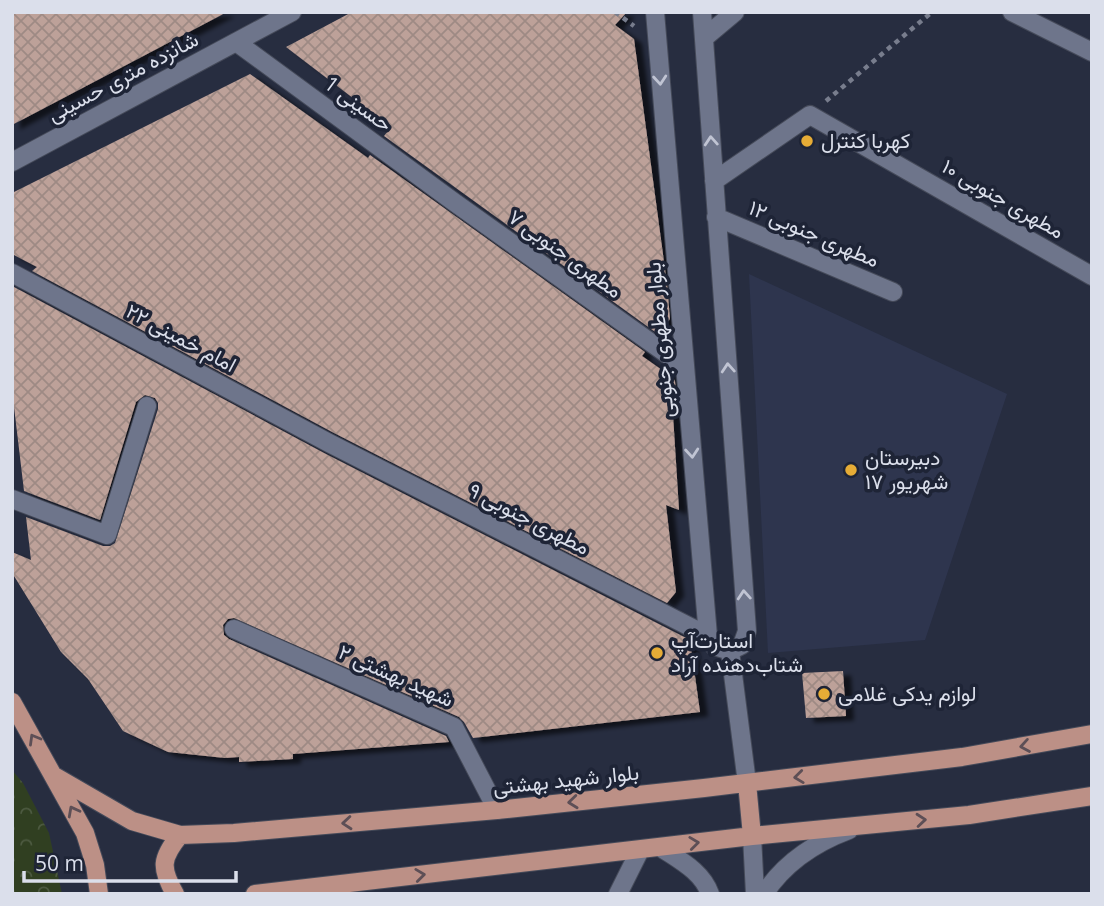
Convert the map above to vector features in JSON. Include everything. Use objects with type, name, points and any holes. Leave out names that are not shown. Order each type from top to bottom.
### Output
[{"type":"main road","points":[[12,702],[85,833],[99,894]]},
{"type":"main road","name":"بلوار شهید بهشتی","points":[[56,777],[132,821],[180,835],[234,833],[498,810],[747,783],[962,757],[1092,734]]},
{"type":"main road","points":[[747,783],[752,836]]},
{"type":"main road","points":[[255,894],[752,836],[969,815],[1092,796]]},
{"type":"main road","points":[[175,894],[164,874],[166,852],[180,835]]},
{"type":"street","name":"شانزده متری حسینی","points":[[12,162],[292,12]]},
{"type":"street","name":"بلوار مطهری جنوبی","points":[[655,12],[708,636]]},
{"type":"street","points":[[702,12],[747,631],[742,645],[730,651],[714,646],[708,636]]},
{"type":"street","points":[[704,38],[735,12]]},
{"type":"street","points":[[1012,12],[1092,52]]},
{"type":"street","name":"حسینی 1","points":[[236,42],[454,202]]},
{"type":"street","points":[[714,181],[810,115]]},
{"type":"street","name":"مطهری جنوبی ۱۰","points":[[810,115],[1092,276]]},
{"type":"street","name":"مطهری جنوبی ۷","points":[[454,202],[685,367]]},
{"type":"street","name":"مطهری جنوبی ۱۲","points":[[716,217],[893,292]]},
{"type":"street","name":"امام خمینی ۲۲","points":[[12,273],[329,443]]},
{"type":"street","points":[[12,499],[107,535],[147,406]]},
{"type":"street","name":"مطهری جنوبی ۹","points":[[329,443],[708,636]]},
{"type":"street","name":"شهید بهشتی ۲","points":[[233,629],[454,727],[498,810]]},
{"type":"street","points":[[730,651],[747,783]]},
{"type":"street","points":[[764,894],[777,876],[807,850],[829,837],[876,824]]},
{"type":"street","points":[[752,836],[755,894]]},
{"type":"street","points":[[660,847],[706,882],[710,894]]},
{"type":"street","points":[[618,894],[639,850]]},
{"type":"path","points":[[810,115],[932,12]]},
{"type":"shaded area","points":[[749,274],[1007,394],[925,640],[768,653]]},
{"type":"green space","points":[[12,770],[23,783],[49,833],[62,894],[12,894]]},
{"type":"building","points":[[12,12],[227,12],[12,125]]},
{"type":"building","points":[[352,12],[627,12],[615,25],[634,39],[667,284],[670,319],[658,334],[384,136],[391,127],[286,47]]},
{"type":"building","points":[[250,74],[368,158],[370,155],[645,352],[642,356],[672,377],[676,393],[672,399],[679,510],[666,505],[676,592],[667,603],[334,433],[32,271],[37,267],[12,254],[12,193]]},
{"type":"building","points":[[14,287],[324,453],[690,640],[700,712],[473,738],[459,717],[234,618],[228,619],[223,625],[224,635],[229,639],[446,736],[449,742],[293,754],[293,759],[239,762],[239,757],[168,752],[123,731],[88,679],[61,652],[14,576],[12,552],[31,560],[26,517],[103,546],[115,543],[158,403],[155,398],[145,395],[136,402],[100,520],[24,491],[12,390]]},
{"type":"building","name":"لوازم یدکی غلامی","points":[[843,671],[846,716],[806,718],[802,673]]},
{"type":"place","name":"کهربا کنترل","points":[[807,141]]},
{"type":"place","name":"دبیرستان ۱۷ شهریور","points":[[851,470]]},
{"type":"place","name":"استارت‌آپ شتاب‌دهنده آراد","points":[[657,653]]},
{"type":"place","name":"لوازم یدکی غلامی","points":[[824,694]]}]
